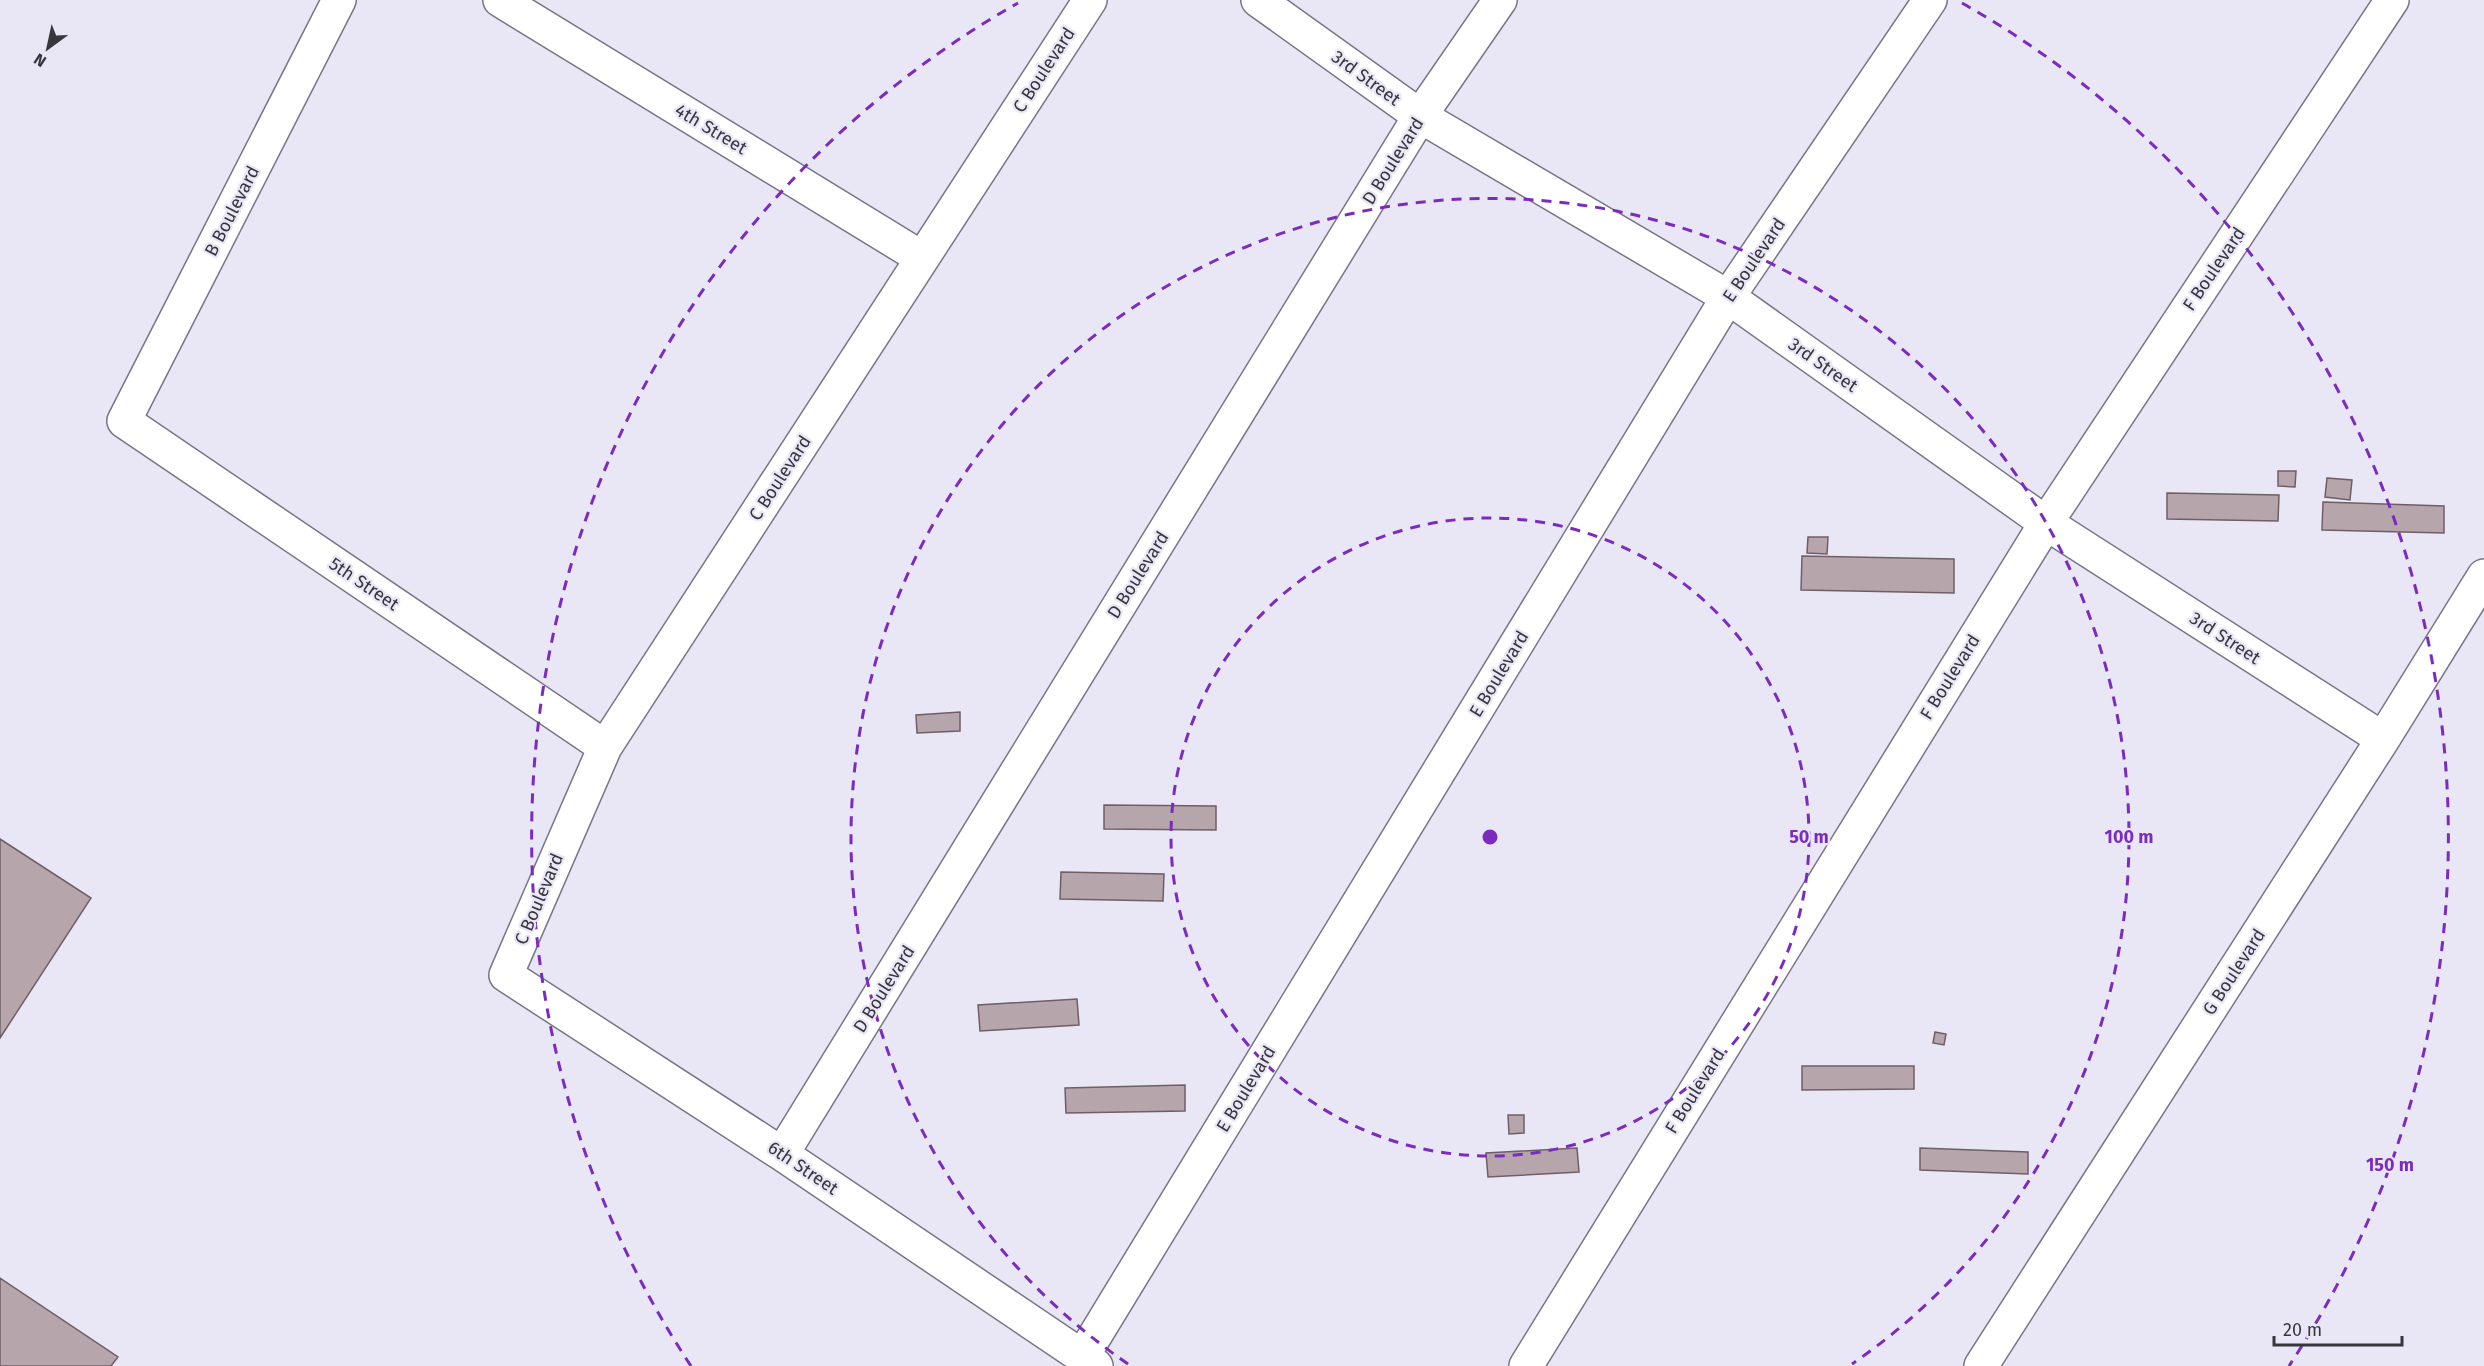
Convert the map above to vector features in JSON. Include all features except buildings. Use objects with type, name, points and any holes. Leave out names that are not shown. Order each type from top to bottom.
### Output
[{"type":"street","name":"B Boulevard","points":[[124,421],[339,0]]},
{"type":"street","name":"4th Street","points":[[500,0],[922,258]]},
{"type":"street","name":"C Boulevard","points":[[506,975],[605,747],[1090,0]]},
{"type":"street","name":"3rd Street","points":[[1258,0],[1420,116],[1728,297],[2046,523],[2383,739]]},
{"type":"street","name":"D Boulevard","points":[[782,1154],[1420,116],[1500,0]]},
{"type":"street","name":"E Boulevard","points":[[1089,1361],[1728,297],[1930,0]]},
{"type":"street","name":"F Boulevard","points":[[1526,1366],[2046,523],[2392,0]]},
{"type":"street","name":"5th Street","points":[[124,421],[605,747]]},
{"type":"street","name":"G Boulevard","points":[[1981,1366],[2383,739],[2484,576]]},
{"type":"street","name":"6th Street","points":[[506,975],[782,1154],[1089,1361]]}]
